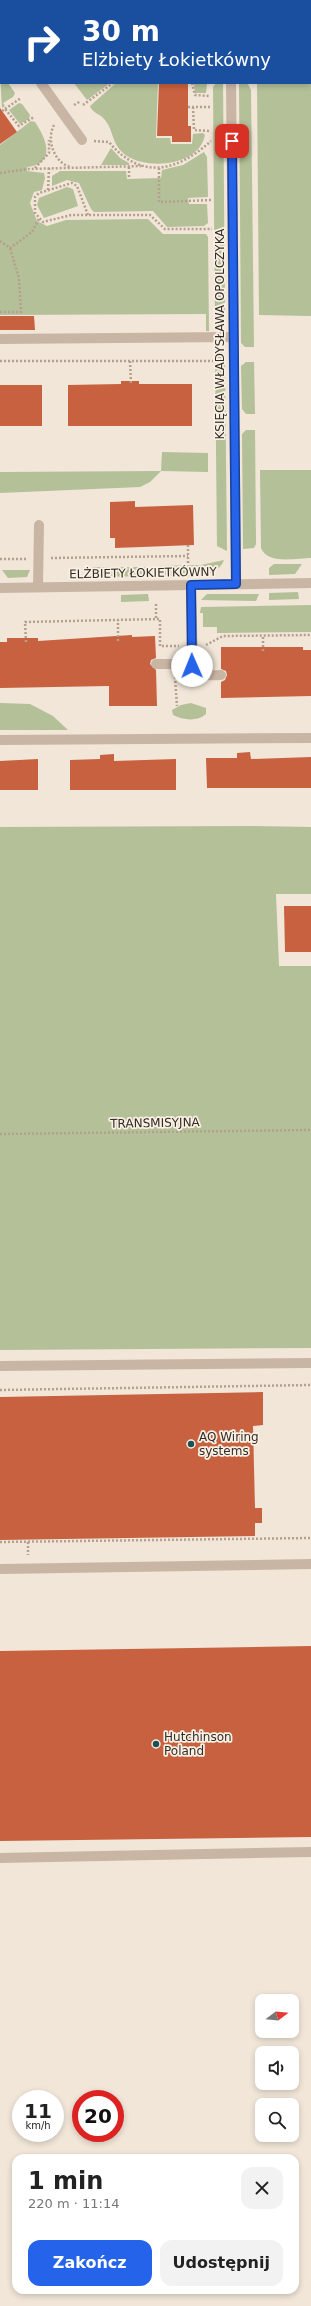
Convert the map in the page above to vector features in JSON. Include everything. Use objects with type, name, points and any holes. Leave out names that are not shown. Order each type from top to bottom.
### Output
[{"type":"street","points":[[43,84],[82,140]]},
{"type":"street","name":"KSIĘCIA WŁADYSŁAWA OPOLCZYKA","points":[[231,84],[236,584]]},
{"type":"street","points":[[0,339],[233,337]]},
{"type":"street","points":[[38,587],[39,525]]},
{"type":"street","name":"ELŻBIETY ŁOKIETKÓWNY","points":[[0,588],[311,583]]},
{"type":"street","points":[[191,585],[192,664],[196,672],[201,675],[221,675]]},
{"type":"street","points":[[156,664],[192,664]]},
{"type":"street","points":[[0,740],[311,738]]},
{"type":"street","points":[[0,1366],[311,1363]]},
{"type":"street","points":[[0,1569],[311,1564]]},
{"type":"street","points":[[0,1858],[311,1852]]},
{"type":"path","points":[[83,105],[112,84]]},
{"type":"path","points":[[192,84],[195,95],[210,96]]},
{"type":"path","points":[[2,111],[21,98]]},
{"type":"path","points":[[188,107],[210,107]]},
{"type":"path","points":[[194,107],[194,130],[211,131]]},
{"type":"path","points":[[5,109],[17,126],[22,126],[34,117]]},
{"type":"path","points":[[33,169],[43,161],[49,153],[49,140]]},
{"type":"path","points":[[82,140],[109,142],[118,152],[142,166]]},
{"type":"path","points":[[0,173],[49,168],[142,166],[159,168],[177,165],[185,161],[211,141]]},
{"type":"path","points":[[129,167],[129,179]]},
{"type":"path","points":[[48,190],[49,168]]},
{"type":"path","points":[[159,168],[159,202],[212,200]]},
{"type":"path","points":[[88,215],[77,186],[67,184],[48,190],[35,197],[35,213],[43,222],[49,222],[71,215],[88,215],[150,215],[164,229],[212,229]]},
{"type":"path","points":[[10,248],[32,232],[39,219]]},
{"type":"path","points":[[0,241],[10,248],[19,278],[21,312],[0,312]]},
{"type":"path","points":[[0,361],[213,360]]},
{"type":"path","points":[[130,361],[131,384]]},
{"type":"path","points":[[188,546],[188,563]]},
{"type":"path","points":[[0,559],[188,556]]},
{"type":"path","points":[[156,604],[156,619]]},
{"type":"path","points":[[26,642],[25,622],[156,619],[160,620],[160,646],[204,646],[223,636],[311,635]]},
{"type":"path","points":[[118,620],[118,641]]},
{"type":"path","points":[[263,635],[263,651]]},
{"type":"path","name":"TRANSMISYJNA","points":[[0,1134],[311,1130]]},
{"type":"path","points":[[0,1390],[311,1385]]},
{"type":"path","points":[[0,1542],[311,1538]]},
{"type":"green space","points":[[1,84],[9,84],[15,93],[13,97],[3,103],[5,106],[2,108]]},
{"type":"green space","points":[[75,84],[109,84],[87,100]]},
{"type":"green space","points":[[115,84],[158,84],[156,138],[170,138],[171,144],[192,144],[193,134],[203,133],[205,135],[201,145],[193,153],[183,159],[160,164],[136,160],[127,156],[118,148],[105,120],[90,106]]},
{"type":"green space","points":[[194,84],[207,84],[206,93],[195,93]]},
{"type":"green space","points":[[215,84],[223,84],[225,314],[222,325],[215,329],[213,87]]},
{"type":"green space","points":[[239,84],[248,84],[251,90],[254,347],[245,347],[241,343]]},
{"type":"green space","points":[[257,84],[311,84],[311,316],[259,315]]},
{"type":"green space","points":[[19,103],[22,104],[30,115],[29,119],[20,124],[9,110]]},
{"type":"green space","points":[[31,121],[35,122],[43,135],[46,149],[46,156],[42,161],[36,165],[27,167],[27,171],[44,173],[45,178],[42,190],[34,192],[30,203],[37,221],[47,226],[66,220],[148,219],[163,234],[206,234],[208,237],[209,331],[206,331],[206,314],[0,315],[0,145]]},
{"type":"green space","points":[[111,148],[120,158],[129,163],[129,165],[101,165]]},
{"type":"green space","points":[[204,152],[207,157],[208,197],[188,198],[189,204],[207,204],[208,223],[204,226],[167,227],[153,211],[94,212],[91,209],[79,183],[67,180],[52,186],[52,176],[60,171],[126,171],[127,179],[161,178],[162,170],[183,165]]},
{"type":"green space","points":[[67,187],[73,189],[78,206],[44,218],[37,205],[39,198]]},
{"type":"green space","points":[[215,346],[222,351],[225,361],[227,551],[217,546]]},
{"type":"green space","points":[[246,362],[254,362],[255,414],[246,414],[242,409],[241,366]]},
{"type":"green space","points":[[246,430],[255,430],[256,544],[254,548],[243,549],[242,434]]},
{"type":"green space","points":[[162,452],[208,453],[208,472],[161,471]]},
{"type":"green space","points":[[260,470],[311,470],[311,558],[276,559],[270,557],[261,548]]},
{"type":"green space","points":[[161,471],[150,482],[140,487],[0,493],[0,472]]},
{"type":"green space","points":[[224,560],[220,567],[213,572],[205,574],[196,576],[159,576],[159,566],[201,565]]},
{"type":"green space","points":[[274,564],[302,564],[295,574],[269,575],[269,568]]},
{"type":"green space","points":[[92,567],[147,567],[148,576],[100,577]]},
{"type":"green space","points":[[2,570],[30,570],[27,577],[8,578]]},
{"type":"green space","points":[[298,592],[299,599],[269,600],[269,593]]},
{"type":"green space","points":[[148,594],[149,601],[121,602],[121,595]]},
{"type":"green space","points":[[207,594],[259,594],[256,601],[201,600]]},
{"type":"green space","points":[[311,605],[311,632],[217,633],[217,627],[203,627],[203,613],[200,613],[201,607]]},
{"type":"green space","points":[[0,703],[30,704],[53,716],[68,730],[0,730]]},
{"type":"green space","points":[[191,703],[206,708],[206,714],[202,717],[194,719],[181,718],[173,715],[172,710],[181,705]]},
{"type":"green space","points":[[0,827],[311,827],[311,894],[276,894],[279,966],[311,966],[311,1348],[0,1350]]},
{"type":"building","points":[[159,84],[188,84],[188,126],[191,126],[191,142],[172,142],[172,136],[157,136]]},
{"type":"building","points":[[0,108],[17,132],[0,144]]},
{"type":"building","points":[[0,316],[34,316],[35,330],[0,330]]},
{"type":"building","points":[[121,381],[139,381],[139,384],[192,384],[192,426],[68,426],[68,385],[121,384]]},
{"type":"building","points":[[0,385],[42,385],[42,426],[0,426]]},
{"type":"building","points":[[135,501],[135,507],[193,505],[194,545],[115,548],[115,538],[110,538],[110,502]]},
{"type":"building","points":[[132,635],[132,637],[155,636],[156,658],[151,660],[150,664],[156,670],[157,706],[109,706],[109,686],[0,688],[0,642],[7,642],[7,638],[38,638],[38,641]]},
{"type":"building","points":[[221,647],[303,647],[303,650],[311,650],[311,696],[221,698],[221,682],[225,680],[227,675],[226,671],[221,669]]},
{"type":"building","points":[[250,752],[251,759],[311,757],[311,788],[207,788],[206,758],[237,758],[237,753]]},
{"type":"building","points":[[114,754],[114,761],[176,759],[176,790],[70,790],[70,760],[100,759],[100,755]]},
{"type":"building","points":[[38,759],[38,790],[0,790],[0,761]]},
{"type":"building","points":[[284,906],[311,906],[311,952],[285,952]]},
{"type":"building","points":[[263,1392],[263,1425],[253,1426],[255,1508],[262,1508],[262,1523],[255,1523],[255,1536],[0,1540],[0,1397]]},
{"type":"building","name":"Hutchinson Poland","points":[[311,1646],[311,1837],[0,1841],[0,1651]]},
{"type":"place","name":"AQ Wiring systems","points":[[191,1444]]},
{"type":"place","name":"Hutchinson Poland","points":[[156,1744]]},
{"type":"route","points":[[192,666],[191,585],[236,584],[232,141]]}]
